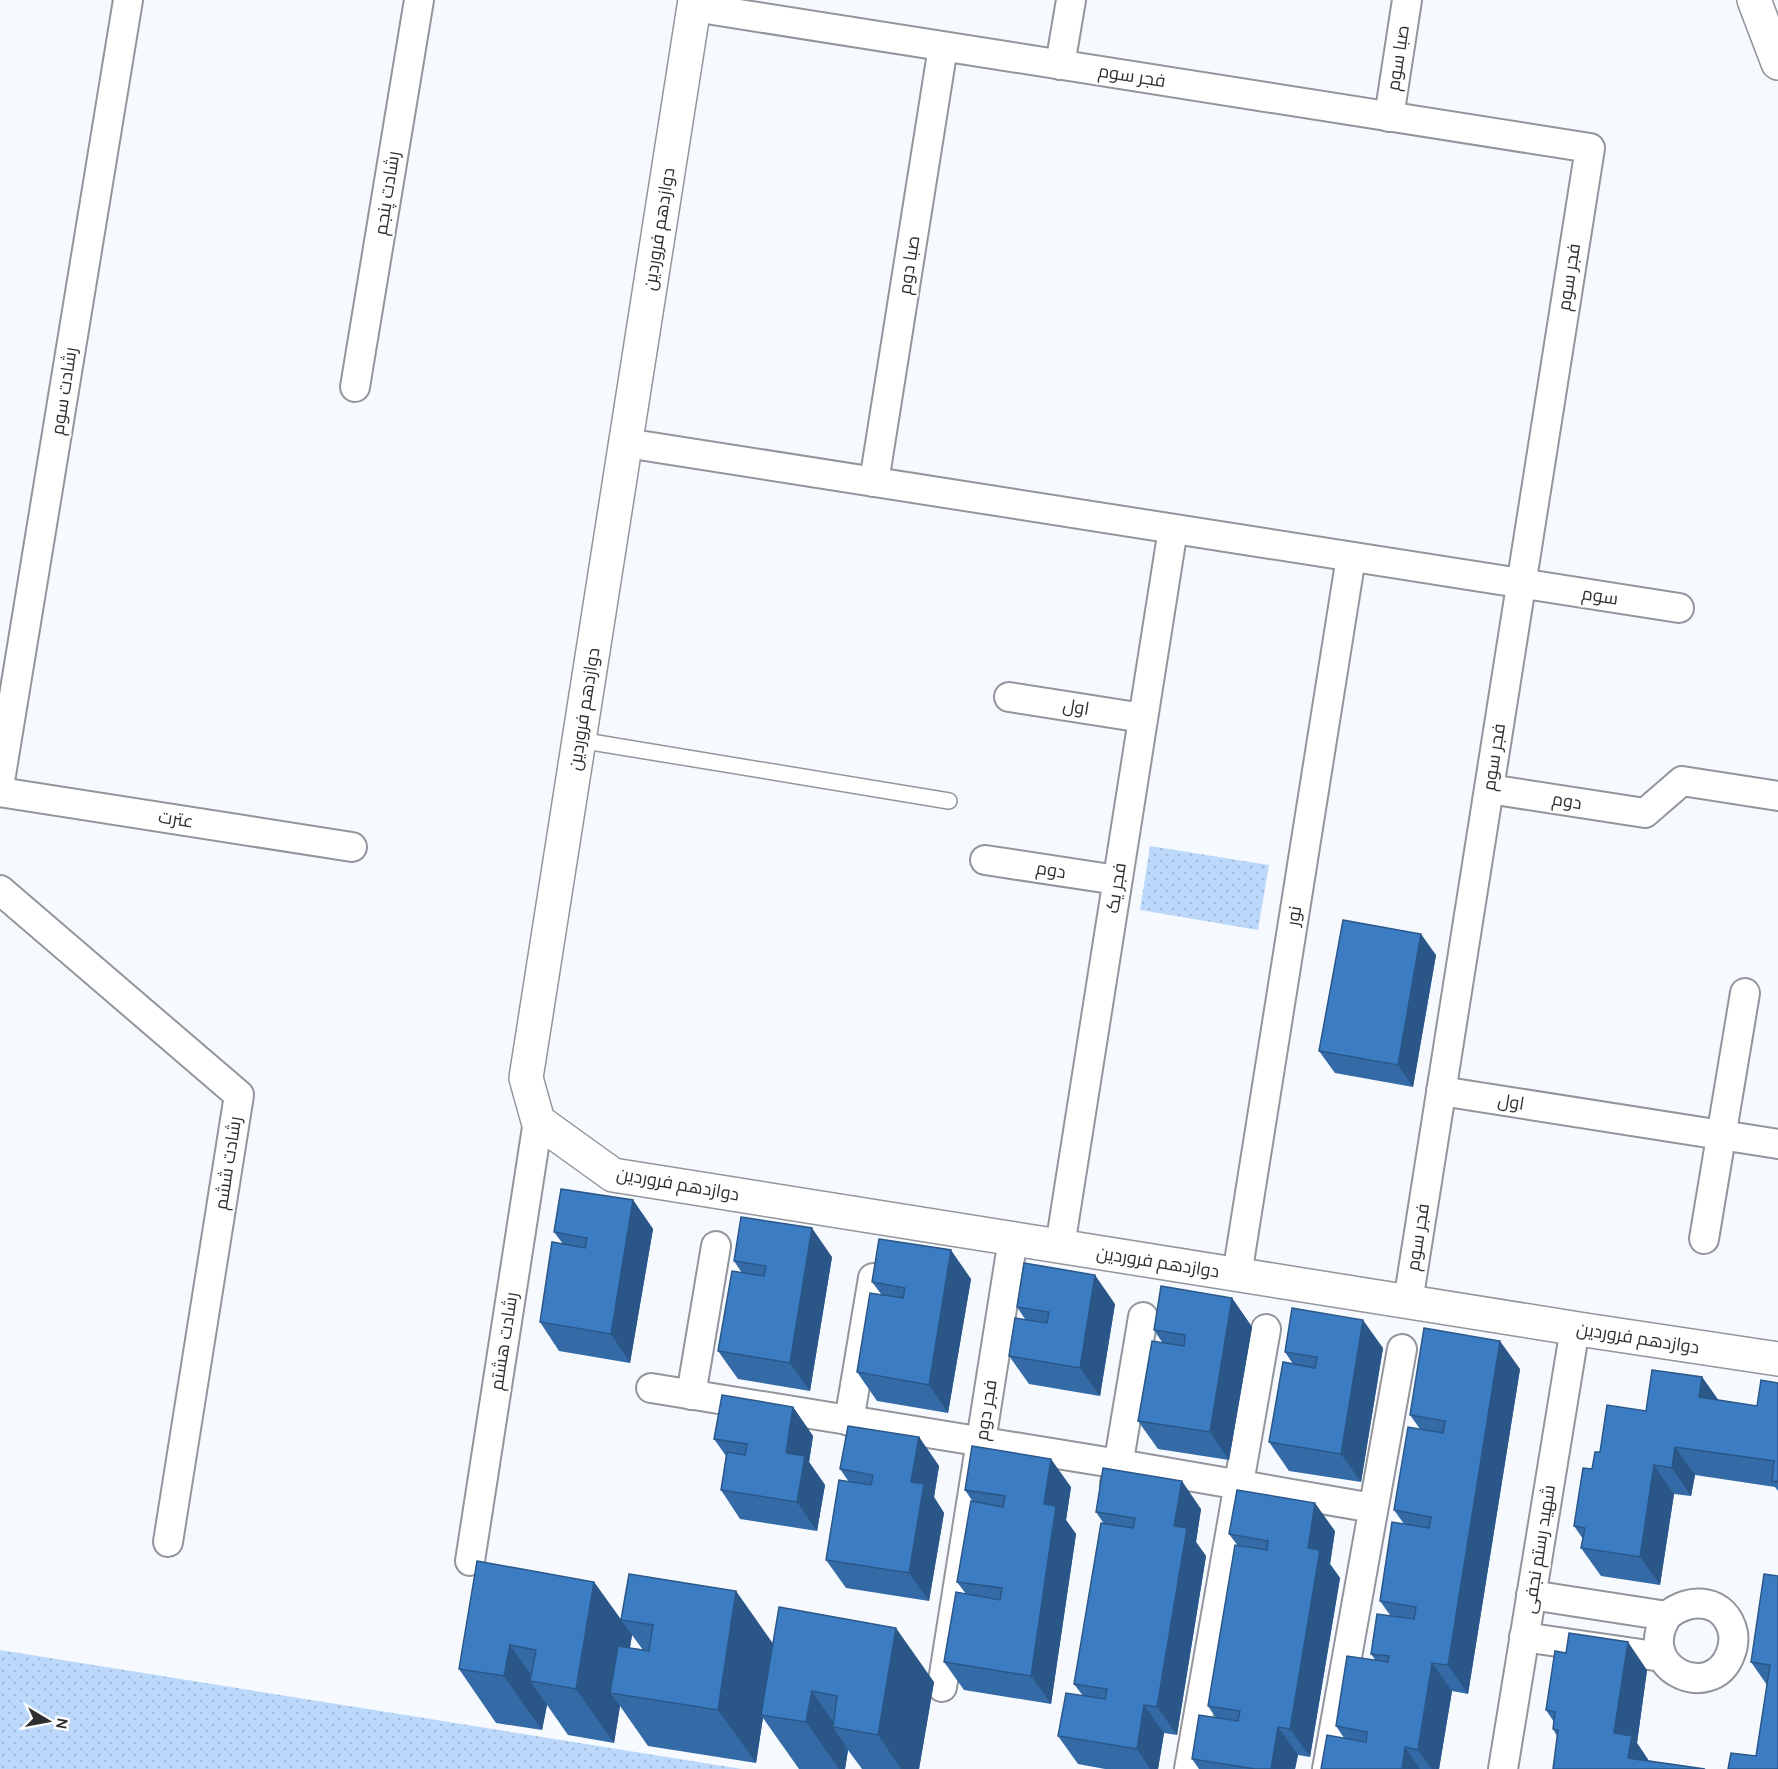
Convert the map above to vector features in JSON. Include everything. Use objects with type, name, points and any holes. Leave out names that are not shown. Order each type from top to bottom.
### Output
[{"type":"street","name":"رشادت سوم","points":[[0,781],[128,0]]},
{"type":"street","name":"رشادت پنجم","points":[[355,387],[419,0]]},
{"type":"street","points":[[1060,65],[1071,0]]},
{"type":"street","name":"صبا سوم","points":[[1389,117],[1407,0]]},
{"type":"street","points":[[1754,0],[1778,63]]},
{"type":"street","name":"فجر سوم","points":[[695,4],[943,47],[1590,148],[1408,1302]]},
{"type":"street","name":"دوازدهم فروردین","points":[[695,4],[526,1078],[538,1121],[613,1175],[1575,1329],[1778,1359]]},
{"type":"street","name":"صبا دوم","points":[[874,482],[943,47]]},
{"type":"street","name":"سوم","points":[[626,443],[1679,608]]},
{"type":"street","name":"فجر یک","points":[[1060,1246],[1173,529]]},
{"type":"street","name":"نور","points":[[1237,1275],[1351,557]]},
{"type":"street","name":"اول","points":[[1009,697],[1143,718]]},
{"type":"street","name":"دوم","points":[[1489,789],[1645,813],[1682,781],[1778,796]]},
{"type":"street","name":"عترت","points":[[0,792],[352,847]]},
{"type":"street","name":"دوم","points":[[986,860],[1117,880]]},
{"type":"street","name":"رشادت ششم","points":[[0,890],[239,1095],[168,1542]]},
{"type":"street","points":[[1704,1239],[1745,993]]},
{"type":"street","name":"اول","points":[[1441,1091],[1778,1144]]},
{"type":"street","name":"رشادت هشتم","points":[[470,1561],[538,1121]]},
{"type":"street","name":"فجر دوم","points":[[942,1688],[1013,1239]]},
{"type":"street","points":[[691,1395],[716,1246]]},
{"type":"street","points":[[849,1421],[873,1278]]},
{"type":"street","points":[[1110,1511],[1143,1317]]},
{"type":"street","points":[[1190,1769],[1266,1329]]},
{"type":"street","name":"شهید رستم نجفی","points":[[1503,1769],[1575,1329]]},
{"type":"street","points":[[1327,1769],[1402,1349]]},
{"type":"street","points":[[651,1388],[1373,1508]]},
{"type":"street","points":[[1531,1595],[1667,1616]]},
{"type":"street","points":[[1700,1603],[1711,1606],[1722,1613],[1733,1634],[1733,1646],[1729,1658],[1721,1669],[1698,1678],[1685,1677],[1674,1671],[1662,1657],[1658,1638],[1667,1616],[1677,1608],[1700,1603]]},
{"type":"street","points":[[1524,1637],[1662,1657]]},
{"type":"lane","points":[[579,740],[949,801]]},
{"type":"shaded area","points":[[1150,846],[1269,865],[1258,930],[1140,910]]},
{"type":"shaded area","points":[[0,1650],[742,1769],[0,1769]]},
{"type":"building","points":[[1343,920],[1421,934],[1398,1065],[1319,1051]]},
{"type":"building","points":[[561,1189],[633,1200],[611,1334],[540,1322],[552,1242],[585,1248],[587,1238],[554,1232]]},
{"type":"building","points":[[741,1217],[812,1228],[790,1363],[718,1351],[732,1271],[764,1276],[766,1266],[734,1261]]},
{"type":"building","points":[[879,1239],[951,1250],[929,1385],[857,1372],[870,1293],[903,1298],[905,1288],[872,1282]]},
{"type":"building","points":[[1024,1263],[1095,1275],[1080,1368],[1009,1356],[1015,1318],[1047,1323],[1049,1312],[1017,1307]]},
{"type":"building","points":[[1161,1286],[1232,1298],[1210,1432],[1138,1421],[1152,1341],[1184,1346],[1185,1335],[1154,1330]]},
{"type":"building","points":[[1292,1308],[1363,1320],[1341,1454],[1269,1442],[1283,1362],[1315,1368],[1317,1357],[1285,1352]]},
{"type":"building","points":[[1424,1328],[1500,1341],[1448,1665],[1432,1663],[1418,1750],[1405,1747],[1402,1769],[1321,1769],[1327,1735],[1366,1742],[1367,1732],[1336,1726],[1347,1656],[1388,1662],[1389,1656],[1371,1654],[1377,1614],[1414,1619],[1416,1607],[1380,1601],[1392,1522],[1429,1528],[1431,1517],[1394,1510],[1408,1427],[1443,1433],[1445,1421],[1410,1415]]},
{"type":"building","points":[[1652,1370],[1702,1377],[1699,1397],[1757,1406],[1761,1380],[1778,1383],[1778,1482],[1772,1481],[1774,1461],[1675,1447],[1672,1468],[1654,1465],[1640,1557],[1581,1548],[1585,1528],[1574,1526],[1583,1468],[1592,1469],[1595,1452],[1600,1452],[1607,1405],[1646,1411]]},
{"type":"building","points":[[722,1395],[793,1407],[786,1453],[805,1456],[797,1502],[721,1490],[727,1452],[745,1455],[747,1444],[714,1439]]},
{"type":"building","points":[[848,1426],[919,1437],[911,1482],[924,1484],[909,1573],[826,1560],[839,1480],[871,1485],[873,1475],[840,1469]]},
{"type":"building","points":[[972,1446],[1051,1459],[1044,1504],[1056,1506],[1031,1676],[944,1662],[956,1592],[1000,1600],[1002,1588],[957,1582],[971,1501],[1003,1507],[1005,1496],[965,1490]]},
{"type":"building","points":[[1103,1468],[1182,1481],[1174,1526],[1187,1528],[1157,1707],[1144,1705],[1137,1749],[1058,1736],[1066,1693],[1105,1699],[1107,1689],[1074,1684],[1101,1523],[1133,1528],[1135,1518],[1096,1512]]},
{"type":"building","points":[[1237,1490],[1315,1503],[1308,1548],[1320,1550],[1290,1729],[1278,1727],[1271,1769],[1255,1769],[1192,1759],[1199,1715],[1238,1721],[1240,1711],[1208,1706],[1235,1545],[1267,1550],[1268,1541],[1229,1534]]},
{"type":"building","points":[[477,1561],[594,1582],[576,1689],[530,1681],[536,1650],[510,1645],[504,1676],[459,1669]]},
{"type":"building","points":[[629,1574],[736,1591],[718,1710],[610,1693],[618,1646],[649,1651],[653,1625],[621,1620]]},
{"type":"building","points":[[1764,1574],[1778,1576],[1778,1769],[1728,1769],[1731,1753],[1756,1756],[1770,1665],[1751,1662]]},
{"type":"building","points":[[779,1607],[896,1628],[878,1735],[833,1727],[837,1696],[812,1691],[806,1722],[761,1715]]},
{"type":"building","points":[[1569,1633],[1628,1642],[1614,1733],[1632,1736],[1628,1758],[1705,1769],[1553,1769],[1558,1730],[1553,1729],[1555,1712],[1546,1710],[1555,1651],[1566,1653]]}]
